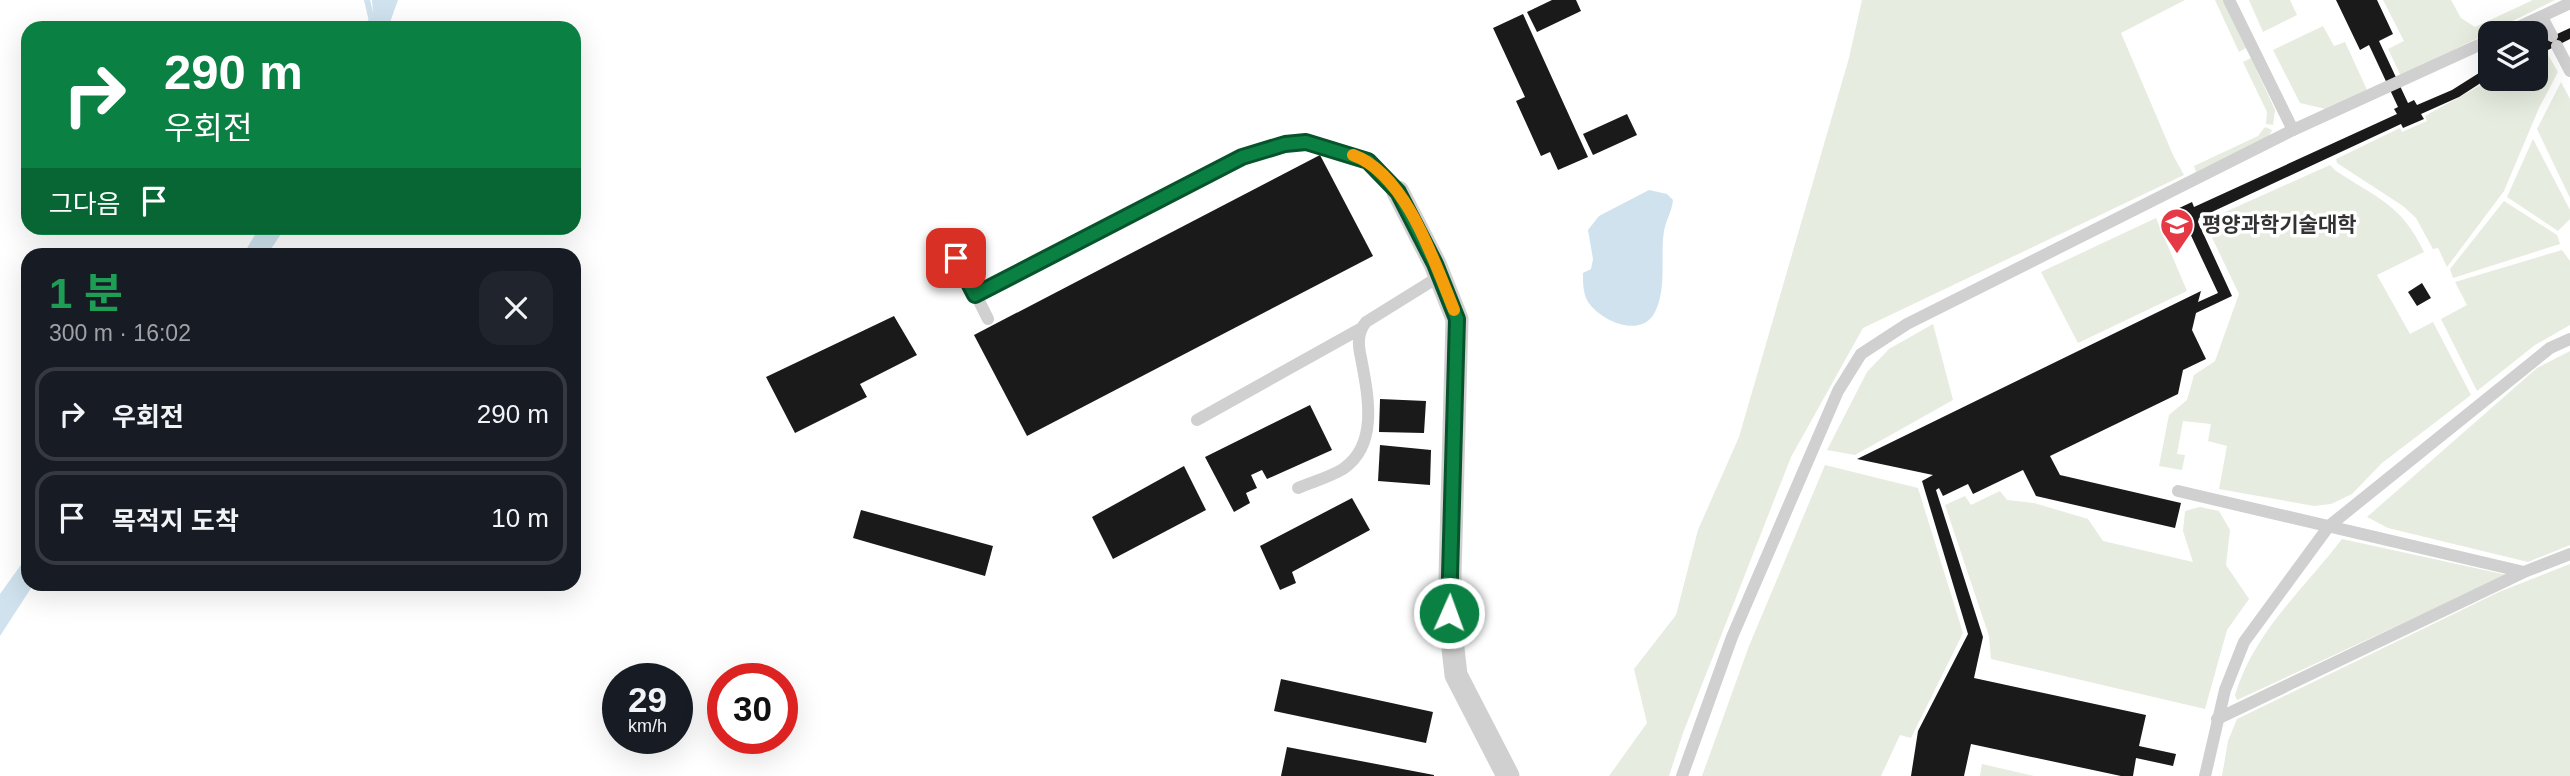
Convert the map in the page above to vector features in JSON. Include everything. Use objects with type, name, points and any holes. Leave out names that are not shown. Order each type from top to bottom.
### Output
[{"type":"street","points":[[1398,192],[1440,276],[1457,319],[1449,613],[1456,675],[1508,776]]},
{"type":"lane","points":[[2229,0],[2293,130]]},
{"type":"lane","points":[[2533,21],[2570,3]]},
{"type":"lane","points":[[2542,17],[2570,71]]},
{"type":"lane","points":[[1682,776],[1732,637],[1812,447],[1838,391],[1861,354],[1907,324],[2293,130],[2478,45]]},
{"type":"lane","points":[[975,295],[1242,157],[1285,144],[1306,142],[1324,145],[1368,161],[1398,192]]},
{"type":"lane","points":[[956,258],[988,319]]},
{"type":"lane","points":[[1197,421],[1360,329],[1366,322],[1440,276]]},
{"type":"lane","points":[[1298,488],[1343,469],[1364,449],[1368,428],[1358,345],[1360,329]]},
{"type":"lane","points":[[2205,776],[2217,719],[2244,642],[2329,526],[2550,348],[2570,339]]},
{"type":"lane","points":[[2178,491],[2524,572]]},
{"type":"lane","points":[[2217,719],[2524,572],[2570,554]]},
{"type":"shaded area","points":[[1862,0],[2185,0],[2121,33],[2184,175],[1863,328],[1791,457],[1683,733],[1669,776],[1609,776],[1647,723],[1634,669],[1676,615],[1698,530],[1739,437],[1849,58]]},
{"type":"shaded area","points":[[2215,0],[2223,0],[2246,48],[2239,52]]},
{"type":"shaded area","points":[[2249,0],[2290,0],[2297,15],[2263,32]]},
{"type":"shaded area","points":[[2383,0],[2451,0],[2461,18],[2475,27],[2478,26],[2478,38],[2401,76],[2388,49],[2404,41]]},
{"type":"shaded area","points":[[2533,0],[2555,0],[2512,21],[2488,21]]},
{"type":"shaded area","points":[[2323,26],[2334,46],[2345,42],[2368,92],[2330,110],[2300,103],[2273,50]]},
{"type":"shaded area","points":[[2548,55],[2558,72],[2548,91]]},
{"type":"shaded area","points":[[2251,58],[2275,110],[2273,125],[2266,124],[2267,112],[2243,62]]},
{"type":"shaded area","points":[[2561,82],[2570,99],[2570,198],[2537,129]]},
{"type":"shaded area","points":[[2478,87],[2478,91],[2548,91],[2504,191],[2447,267],[2438,248],[2433,249],[2416,218],[2403,206],[2337,163],[2336,159],[2400,128],[2402,132],[2427,121],[2425,116]]},
{"type":"shaded area","points":[[2265,127],[2272,130],[2268,138],[2196,172],[2194,166],[2258,136]]},
{"type":"shaded area","points":[[2533,139],[2570,210],[2570,219],[2558,231],[2507,197]]},
{"type":"shaded area","points":[[2330,165],[2387,204],[2416,236],[2424,252],[2377,275],[2410,334],[2433,322],[2471,395],[2382,463],[2352,494],[2331,504],[2314,506],[2219,489],[2227,446],[2208,441],[2211,424],[2183,421],[2177,454],[2185,455],[2182,470],[2159,466],[2169,415],[2187,400],[2194,375],[2215,361],[2239,294],[2206,225],[2214,217]]},
{"type":"shaded area","points":[[2504,201],[2557,235],[2560,244],[2453,278],[2450,269]]},
{"type":"shaded area","points":[[2156,218],[2187,291],[2078,343],[2041,272]]},
{"type":"shaded area","points":[[2562,250],[2570,261],[2570,325],[2535,345],[2477,391],[2441,319],[2467,305],[2455,282]]},
{"type":"shaded area","points":[[1933,324],[1953,400],[1855,455],[1827,450],[1867,372],[1889,349]]},
{"type":"shaded area","points":[[2570,351],[2570,545],[2528,562],[2388,528],[2367,517],[2537,368]]},
{"type":"shaded area","points":[[1825,465],[1918,488],[1963,633],[1911,738],[1900,735],[1881,776],[1702,776],[1749,646]]},
{"type":"shaded area","points":[[2000,491],[2007,500],[2034,503],[2088,519],[2103,541],[2193,562],[2183,531],[2185,511],[2200,507],[2219,511],[2230,530],[2226,565],[2249,599],[2227,630],[2205,709],[1991,659],[1989,636],[1945,505],[1965,496],[1971,505]]},
{"type":"shaded area","points":[[2342,539],[2507,575],[2237,700],[2235,695],[2243,672],[2267,631]]},
{"type":"shaded area","points":[[2570,564],[2570,776],[2222,776],[2228,741],[2237,719],[2499,592]]},
{"type":"shaded area","points":[[1982,764],[2034,776],[1980,776]]},
{"type":"water","points":[[372,0],[398,0],[390,21],[368,21],[373,13]]},
{"type":"water","points":[[1649,190],[1667,194],[1673,200],[1664,231],[1661,293],[1655,312],[1649,320],[1630,326],[1600,314],[1587,300],[1583,273],[1591,269],[1593,259],[1588,230],[1599,216]]},
{"type":"water","points":[[255,235],[280,235],[272,248],[247,248]]},
{"type":"water","points":[[21,565],[21,591],[29,591],[0,636],[0,594]]},
{"type":"building","points":[[1552,0],[1576,0],[1581,11],[1537,32],[1527,12]]},
{"type":"building","points":[[2336,0],[2377,0],[2393,34],[2379,41],[2408,103],[2414,100],[2417,105],[2452,90],[2478,74],[2478,85],[2459,97],[2421,114],[2424,119],[2403,128],[2401,124],[2199,218],[2198,222],[2232,296],[2196,313],[2192,330],[2206,359],[2183,370],[2178,394],[2050,456],[2060,475],[2181,503],[2175,528],[2036,496],[2023,470],[1973,494],[1968,484],[1943,496],[1939,488],[1936,490],[1983,637],[1974,678],[2146,715],[2139,746],[2176,754],[2173,766],[2136,758],[2133,776],[2121,776],[1971,744],[1964,776],[1911,776],[1918,731],[1968,634],[1922,481],[1933,475],[1857,459],[2201,291],[2198,302],[2218,293],[2187,227],[2183,229],[2175,210],[2192,202],[2194,207],[2397,114],[2394,109],[2398,107],[2369,45],[2360,50]]},
{"type":"building","points":[[1523,14],[1588,157],[1558,170],[1550,152],[1541,156],[1516,101],[1525,97],[1493,28]]},
{"type":"building","points":[[2570,28],[2570,39],[2548,50],[2548,38]]},
{"type":"building","points":[[1627,114],[1637,135],[1593,155],[1583,134]]},
{"type":"building","points":[[1320,155],[1373,256],[1027,436],[974,335]]},
{"type":"building","points":[[2422,283],[2431,298],[2417,306],[2408,292]]},
{"type":"building","points":[[894,316],[917,355],[860,384],[867,397],[795,433],[766,377]]},
{"type":"building","points":[[1380,399],[1426,401],[1424,433],[1379,432]]},
{"type":"building","points":[[1310,405],[1332,450],[1267,479],[1262,470],[1251,475],[1257,488],[1246,493],[1250,503],[1234,512],[1205,457]]},
{"type":"building","points":[[1380,445],[1431,450],[1430,485],[1378,481]]},
{"type":"building","points":[[1184,466],[1206,510],[1113,559],[1092,517]]},
{"type":"building","points":[[1352,498],[1370,530],[1292,572],[1296,583],[1280,590],[1260,546]]},
{"type":"building","points":[[861,510],[993,546],[985,576],[853,538]]},
{"type":"building","points":[[1281,679],[1433,712],[1426,743],[1274,711]]},
{"type":"building","points":[[1287,747],[1434,775],[1434,776],[1281,776]]},
{"type":"waterway","points":[[367,0],[372,21]]},
{"type":"slow traffic","points":[[1353,155],[1368,161],[1398,192],[1435,264],[1454,310]]},
{"type":"place","name":"평양과학기술대학","points":[[2177,255]]},
{"type":"route","points":[[956,258],[975,295],[1242,157],[1285,144],[1306,142],[1324,145],[1368,161],[1398,192],[1435,264],[1457,319],[1457,408],[1449,613]]}]
